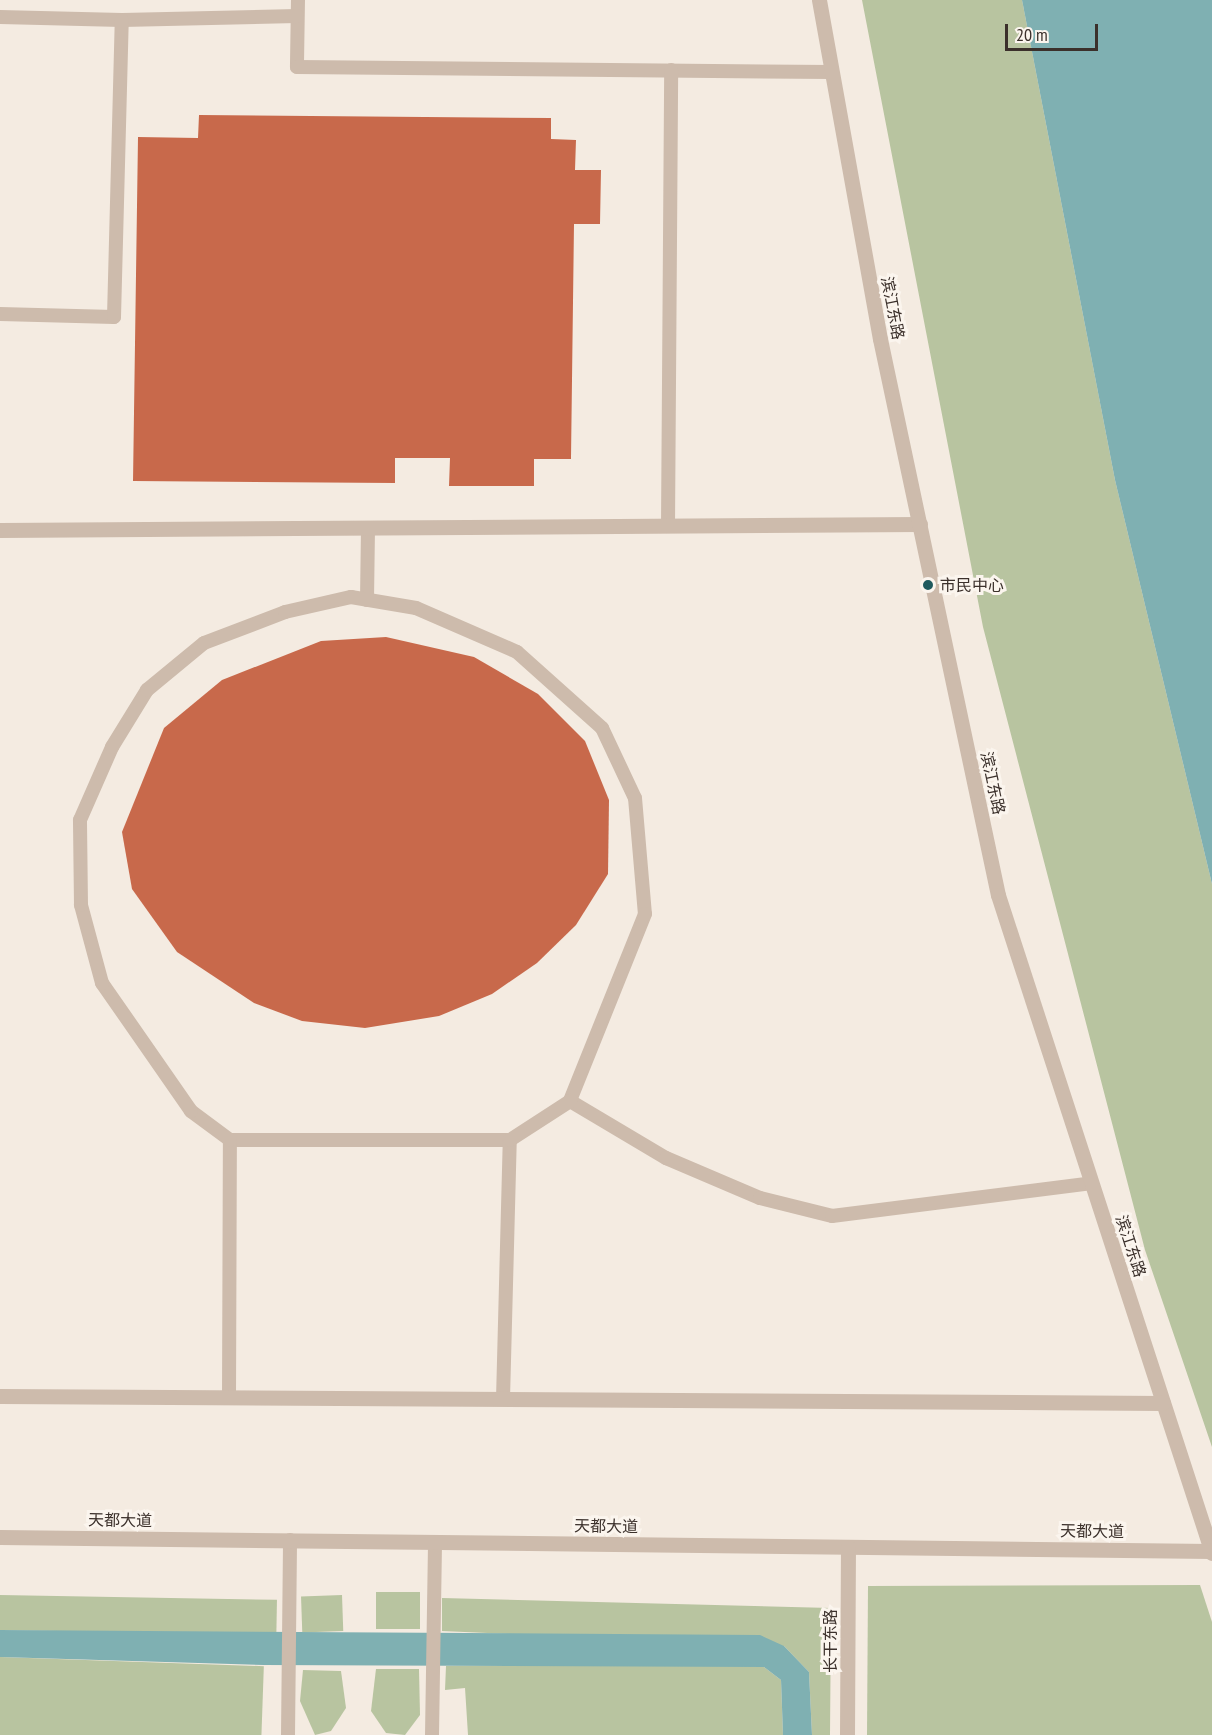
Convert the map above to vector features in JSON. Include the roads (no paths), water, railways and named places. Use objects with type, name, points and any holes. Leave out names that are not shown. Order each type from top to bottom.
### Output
[{"type":"street","name":"滨江东路","points":[[819,0],[920,524],[998,894],[1212,1552]]},
{"type":"street","points":[[0,530],[920,524]]},
{"type":"street","points":[[0,1396],[1163,1403]]},
{"type":"street","name":"天都大道","points":[[0,1537],[1212,1552]]},
{"type":"street","name":"长干东路","points":[[848,1735],[849,1547]]},
{"type":"lane","points":[[298,0],[297,67],[832,72]]},
{"type":"lane","points":[[0,16],[123,20],[297,16]]},
{"type":"lane","points":[[0,314],[114,317],[123,20]]},
{"type":"lane","points":[[668,526],[671,70]]},
{"type":"lane","points":[[367,600],[368,528]]},
{"type":"lane","points":[[351,597],[416,608],[517,652],[602,728],[635,798],[645,914],[570,1101],[510,1140],[230,1140],[190,1111],[102,983],[81,905],[80,820],[112,747],[147,690],[204,643],[285,612],[351,597]]},
{"type":"lane","points":[[570,1101],[666,1158],[760,1198],[832,1216],[1092,1183]]},
{"type":"lane","points":[[229,1398],[230,1140]]},
{"type":"lane","points":[[503,1399],[510,1140]]},
{"type":"lane","points":[[288,1735],[290,1540]]},
{"type":"lane","points":[[432,1735],[435,1542]]},
{"type":"water","points":[[1022,0],[1212,0],[1212,884],[1115,480]]},
{"type":"water","points":[[0,1630],[760,1635],[784,1646],[809,1672],[812,1735],[783,1735],[781,1680],[764,1667],[264,1665],[0,1657]]},
{"type":"place","name":"市民中心","points":[[928,585]]}]
